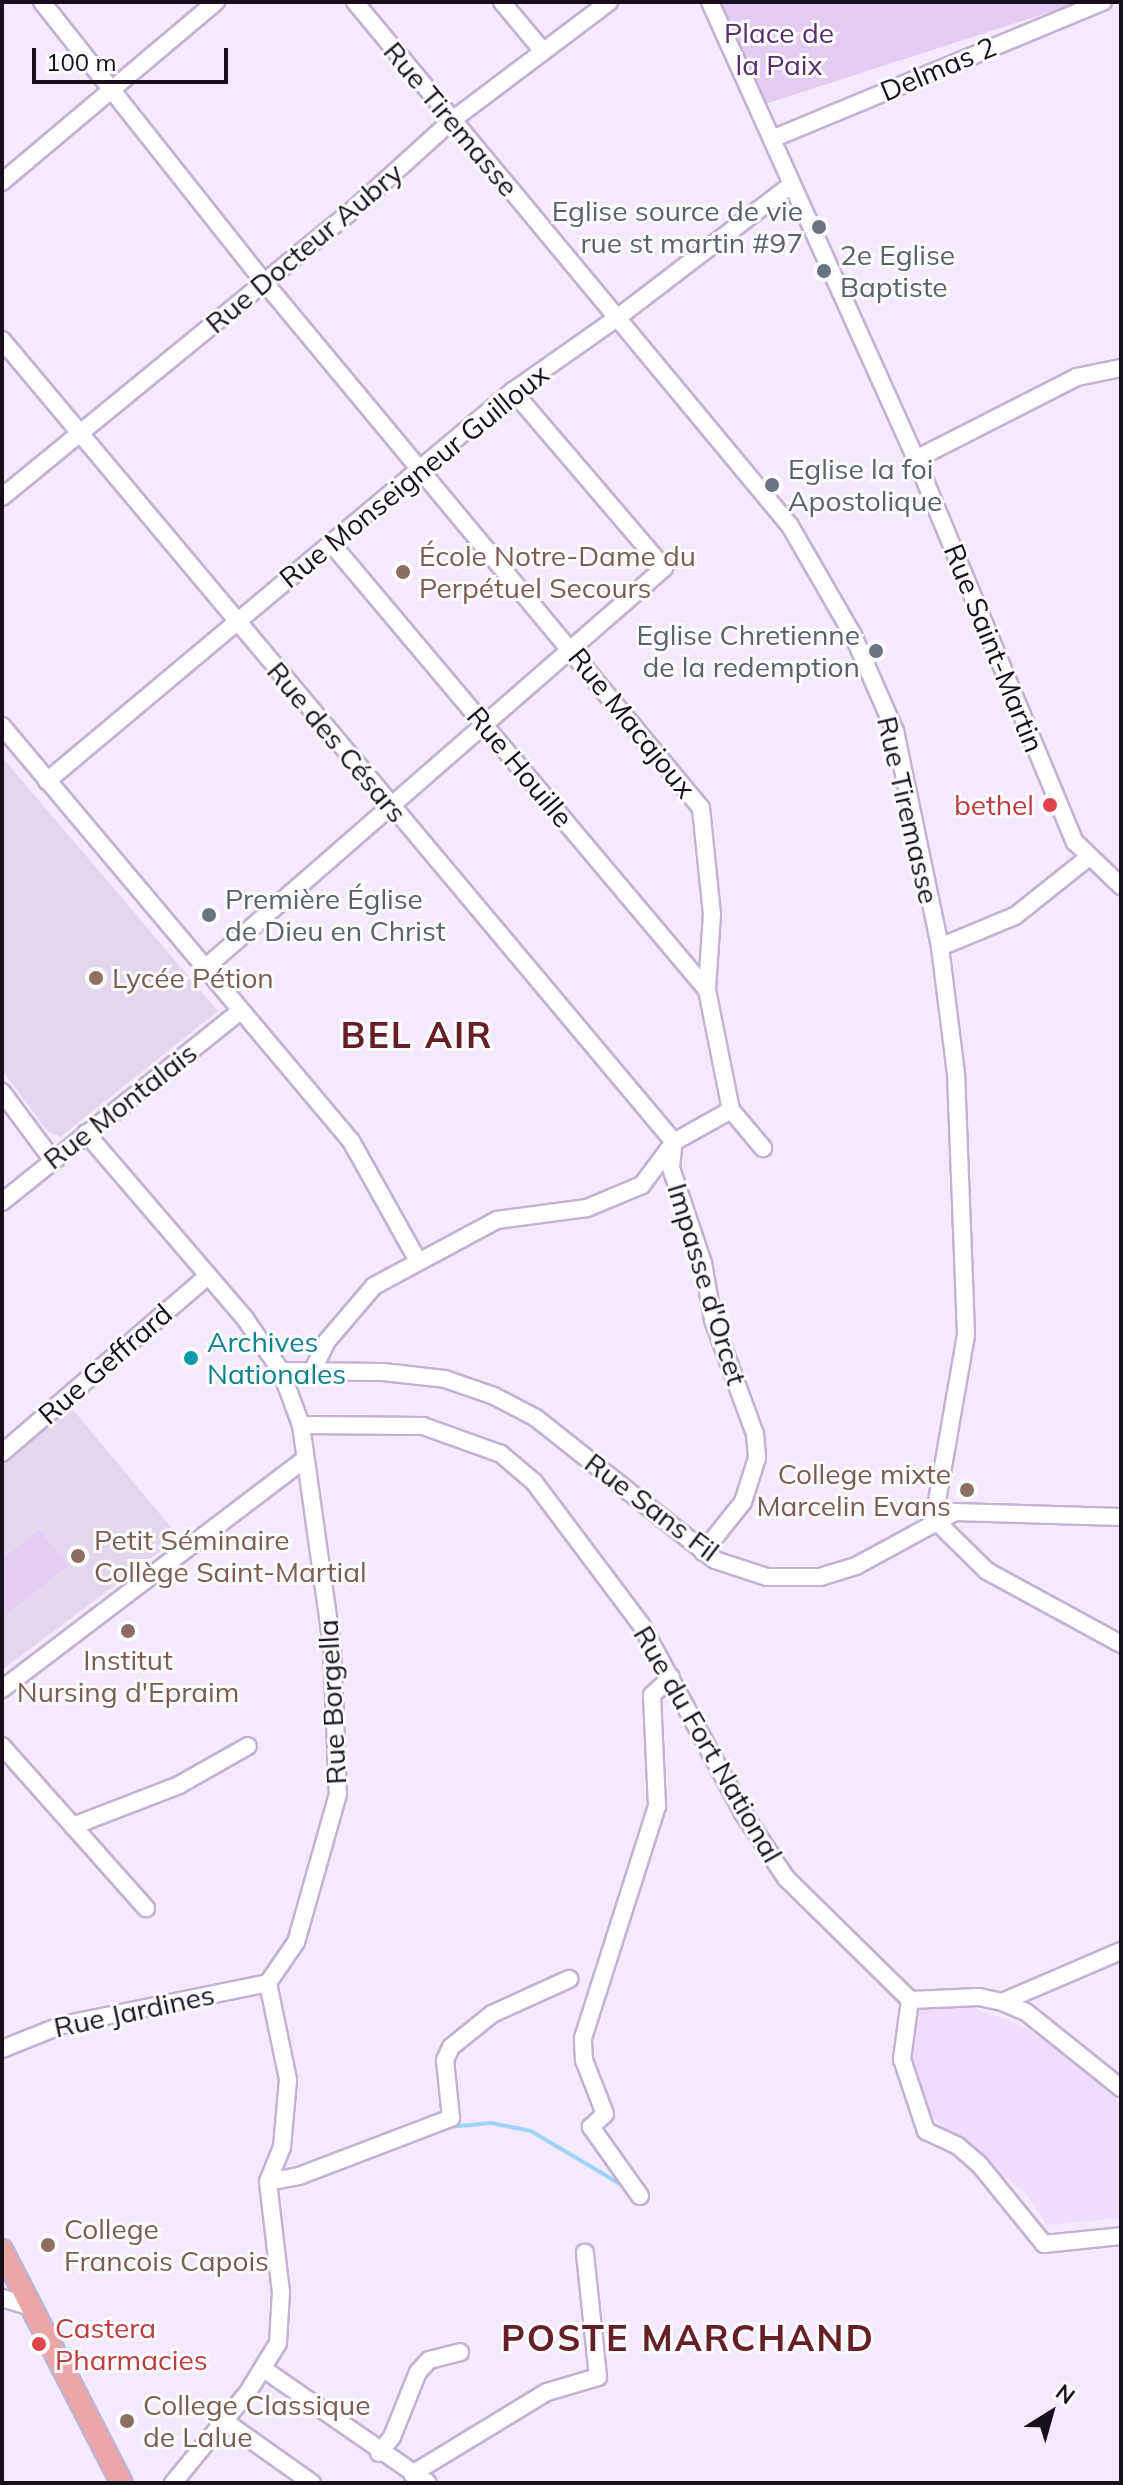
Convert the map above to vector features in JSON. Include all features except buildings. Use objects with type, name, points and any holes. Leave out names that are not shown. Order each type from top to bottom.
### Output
[{"type":"main road","points":[[4,2261],[32,2307],[122,2483]]},
{"type":"street","name":"Rue Macajoux","points":[[42,2],[265,283],[573,649],[701,808],[712,914],[707,990],[731,1110]]},
{"type":"street","points":[[2,182],[216,2]]},
{"type":"street","name":"Rue Tiremasse","points":[[355,2],[790,526],[853,635],[895,731],[940,947],[956,1073],[966,1335],[934,1519]]},
{"type":"street","points":[[502,2],[542,50]]},
{"type":"street","name":"Rue Docteur Aubry","points":[[2,497],[265,283],[451,121],[609,2]]},
{"type":"street","name":"Rue Saint-Martin","points":[[710,2],[774,138],[916,459],[1075,842],[1088,858],[1121,886]]},
{"type":"street","name":"Delmas 2","points":[[774,138],[1103,2]]},
{"type":"street","name":"Rue Monseigneur Guilloux","points":[[47,781],[513,391],[617,318],[792,184]]},
{"type":"street","name":"Rue des Césars","points":[[2,340],[674,1142]]},
{"type":"street","points":[[916,459],[1077,377],[1121,368]]},
{"type":"street","points":[[205,968],[664,568],[513,391]]},
{"type":"street","name":"Rue Houille","points":[[331,543],[707,990]]},
{"type":"street","points":[[2,726],[351,1141],[418,1261]]},
{"type":"street","points":[[940,947],[1015,916],[1088,858]]},
{"type":"street","name":"Rue Montalais","points":[[2,1202],[51,1158],[240,1011]]},
{"type":"street","points":[[2,1093],[51,1158]]},
{"type":"street","points":[[312,1372],[327,1341],[374,1286],[418,1261],[513,1214],[572,1211],[611,1200],[652,1176],[674,1142],[731,1110],[763,1148]]},
{"type":"street","name":"Rue Borgella","points":[[86,1133],[208,1276],[281,1371],[301,1425],[332,1646],[338,1794],[296,1942],[268,1983]]},
{"type":"street","name":"Impasse d'Orcet","points":[[674,1142],[671,1168],[703,1263],[713,1320],[755,1434],[757,1458],[743,1502],[703,1552]]},
{"type":"street","name":"Rue Geffrard","points":[[2,1453],[208,1276]]},
{"type":"street","name":"Rue Sans Fil","points":[[281,1371],[445,1379],[494,1396],[536,1418],[703,1552],[767,1577],[820,1577],[856,1566],[934,1519],[968,1510],[1121,1517]]},
{"type":"street","name":"Rue du Fort National","points":[[301,1425],[423,1426],[501,1454],[534,1482],[594,1554],[671,1677],[743,1813],[786,1878],[910,2000]]},
{"type":"street","points":[[2,1689],[305,1459]]},
{"type":"street","points":[[934,1519],[987,1571],[1121,1644]]},
{"type":"street","points":[[640,2196],[591,2127],[605,2114],[584,2060],[583,2038],[657,1806],[652,1695],[671,1677]]},
{"type":"street","points":[[2,1746],[146,1908]]},
{"type":"street","points":[[73,1826],[179,1785],[248,1746]]},
{"type":"street","points":[[1002,2002],[1121,1951]]},
{"type":"street","points":[[268,2182],[299,2176],[451,2118],[445,2060],[451,2047],[492,2014],[569,1979]]},
{"type":"street","points":[[173,2483],[265,2370],[278,2343],[281,2292],[268,2182],[282,2147],[288,2080],[268,1983]]},
{"type":"street","name":"Rue Jardines","points":[[2,2049],[62,2025],[268,1983]]},
{"type":"street","points":[[1121,2088],[1026,2012],[979,1997],[910,2000],[902,2059],[926,2131],[958,2146],[979,2164],[1044,2244],[1121,2236]]},
{"type":"street","points":[[412,2474],[547,2392],[598,2377],[585,2253]]},
{"type":"street","points":[[2,2298],[32,2307]]},
{"type":"street","points":[[379,2453],[392,2437],[418,2372],[429,2360],[460,2352]]},
{"type":"street","points":[[265,2370],[379,2453],[428,2483]]},
{"type":"street","points":[[223,2420],[312,2483]]},
{"type":"shaded area","name":"Lycée Pétion","points":[[2,757],[218,1011],[60,1137],[47,1130],[2,1070]]},
{"type":"shaded area","name":"Petit Séminaire Collège Saint-Martial","points":[[69,1405],[179,1537],[2,1670],[2,1463]]},
{"type":"shaded area","points":[[912,2005],[970,2007],[1018,2024],[1087,2065],[1121,2105],[1121,2218],[1047,2225],[1026,2194],[932,2117],[910,2050]]},
{"type":"green space","name":"Place de la Paix","points":[[721,2],[1081,2],[750,109],[714,8]]},
{"type":"green space","points":[[39,1530],[68,1565],[3,1617],[2,1560]]},
{"type":"waterway","points":[[449,2127],[491,2123],[531,2131],[627,2188]]},
{"type":"place","name":"Eglise source de vie rue st martin #97","points":[[819,227]]},
{"type":"place","name":"2e Eglise Baptiste","points":[[824,271]]},
{"type":"place","name":"Eglise la foi Apostolique","points":[[772,485]]},
{"type":"place","name":"École Notre-Dame du Perpétuel Secours","points":[[403,572]]},
{"type":"place","name":"Eglise Chretienne de la redemption","points":[[876,651]]},
{"type":"place","name":"bethel","points":[[1050,805]]},
{"type":"place","name":"Première Église de Dieu en Christ","points":[[209,915]]},
{"type":"place","name":"Lycée Pétion","points":[[96,978]]},
{"type":"place","name":"Archives Nationales","points":[[191,1358]]},
{"type":"place","name":"College mixte Marcelin Evans","points":[[967,1490]]},
{"type":"place","name":"Petit Séminaire Collège Saint-Martial","points":[[78,1556]]},
{"type":"place","name":"Institut Nursing d'Epraim","points":[[128,1631]]},
{"type":"place","name":"College Francois Capois","points":[[48,2245]]},
{"type":"place","name":"Castera Pharmacies","points":[[39,2344]]},
{"type":"place","name":"College Classique de Lalue","points":[[127,2421]]},
{"type":"district","name":"BEL AIR","points":[[417,1035]]},
{"type":"district","name":"POSTE MARCHAND","points":[[688,2338]]}]
